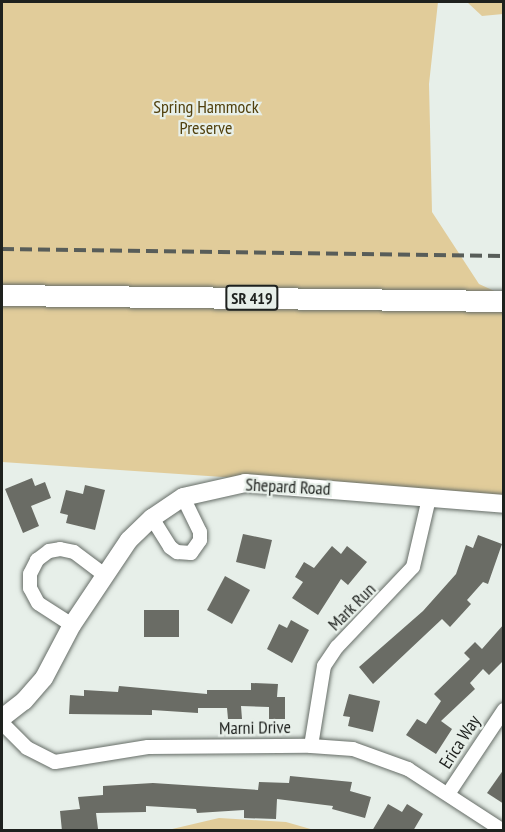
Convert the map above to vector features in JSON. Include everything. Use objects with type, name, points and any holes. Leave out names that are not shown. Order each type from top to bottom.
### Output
[{"type":"main road","name":"SR 419","points":[[2,295],[504,301]]},
{"type":"street","name":"Shepard Road","points":[[2,718],[24,701],[44,678],[72,625],[104,574],[152,518],[183,497],[245,483],[504,504]]},
{"type":"street","points":[[152,518],[170,547],[177,552],[191,553],[200,540],[200,532],[183,497]]},
{"type":"street","name":"Mark Run","points":[[311,746],[324,666],[337,646],[413,567],[429,498]]},
{"type":"street","points":[[72,625],[38,603],[30,588],[30,574],[37,560],[49,551],[74,552],[104,574]]},
{"type":"street","name":"Erica Way","points":[[448,794],[504,710]]},
{"type":"street","name":"Marni Drive","points":[[2,723],[27,748],[55,762],[148,747],[311,746],[381,757],[448,794],[502,831]]},
{"type":"green space","name":"Spring Hammock Preserve","points":[[2,2],[438,2],[429,84],[432,212],[479,284],[501,294],[2,288]]},
{"type":"green space","points":[[467,2],[503,2],[503,14],[482,16]]},
{"type":"green space","points":[[2,302],[503,308],[503,496],[2,462]]},
{"type":"green space","points":[[219,818],[286,822],[314,830],[168,830]]},
{"type":"building","points":[[32,478],[35,486],[45,482],[51,498],[31,506],[39,526],[23,533],[5,489]]},
{"type":"building","points":[[85,485],[105,490],[95,530],[66,523],[68,515],[60,513],[66,490],[83,494]]},
{"type":"building","points":[[243,534],[272,540],[265,569],[236,562]]},
{"type":"building","points":[[478,535],[502,544],[488,584],[483,582],[467,600],[471,604],[450,627],[442,619],[373,684],[359,667],[423,611],[456,574],[466,545],[473,548]]},
{"type":"building","points":[[332,546],[341,554],[347,546],[367,562],[348,585],[341,579],[318,615],[292,598],[303,582],[295,577],[304,562],[314,568]]},
{"type":"building","points":[[225,576],[250,590],[232,624],[207,610]]},
{"type":"building","points":[[144,610],[179,610],[179,637],[144,637]]},
{"type":"building","points":[[291,620],[309,630],[292,663],[267,649],[279,624],[287,628]]},
{"type":"building","points":[[504,624],[504,660],[489,675],[483,669],[470,683],[475,689],[441,721],[452,729],[436,754],[406,735],[417,719],[426,724],[441,701],[434,694],[470,659],[464,653],[475,642],[482,649]]},
{"type":"building","points":[[251,683],[278,684],[277,697],[285,697],[285,719],[269,719],[269,707],[241,706],[242,719],[228,719],[227,708],[198,708],[198,713],[152,710],[152,715],[69,714],[70,695],[84,696],[84,690],[118,692],[119,686],[207,694],[207,690],[251,690]]},
{"type":"building","points":[[349,694],[380,701],[373,732],[348,726],[350,717],[343,716]]},
{"type":"building","points":[[504,769],[504,804],[487,793]]},
{"type":"building","points":[[290,776],[352,782],[350,791],[371,797],[365,818],[332,809],[333,806],[277,799],[276,819],[244,818],[244,810],[197,813],[196,809],[146,806],[146,812],[96,813],[98,829],[62,831],[60,811],[80,809],[78,797],[103,795],[103,786],[153,783],[258,790],[259,782],[289,783]]},
{"type":"building","points":[[388,804],[402,812],[407,804],[423,814],[413,831],[372,831]]},
{"type":"railway","points":[[2,249],[504,256]]}]
